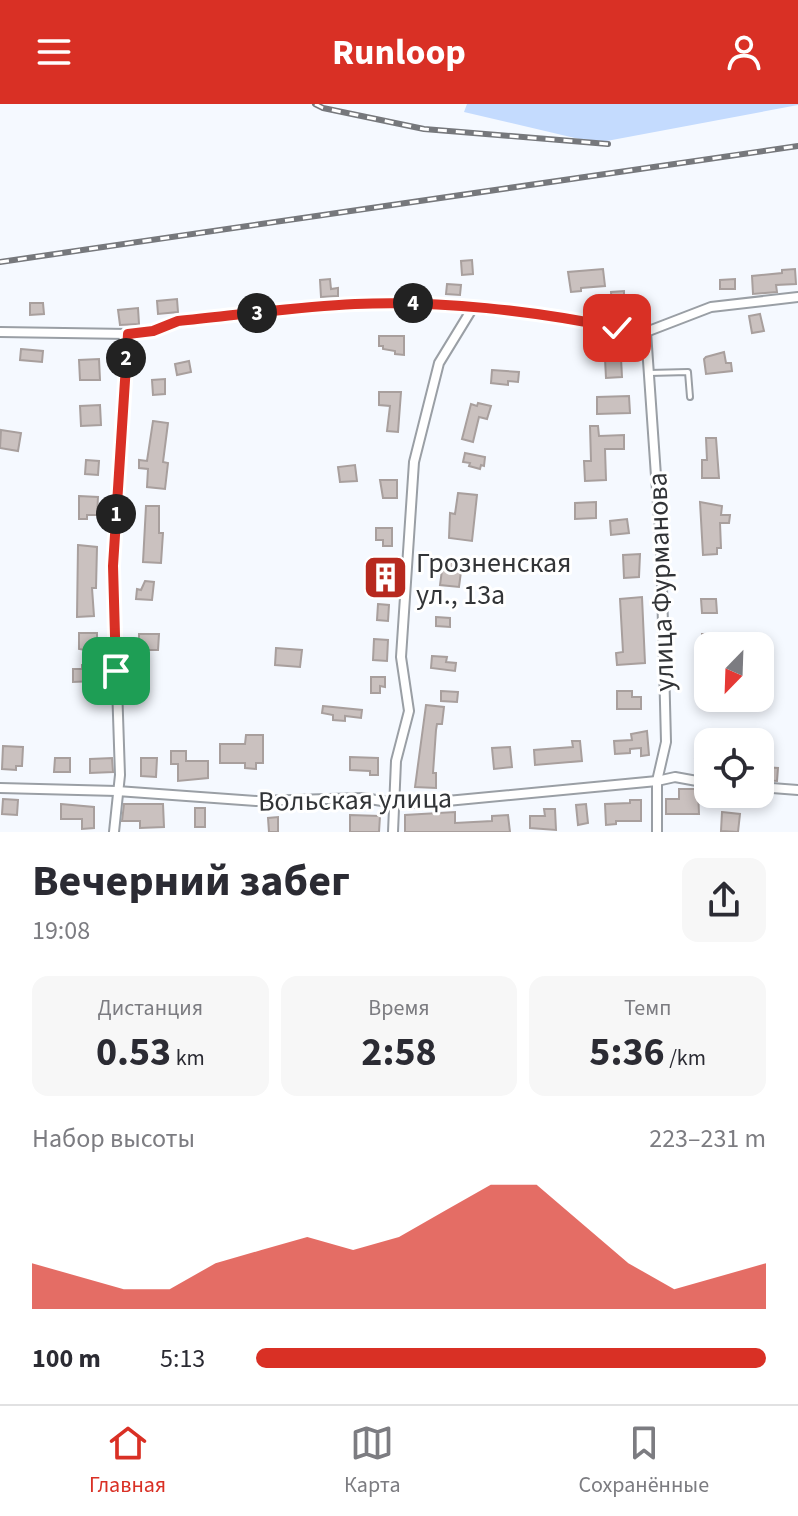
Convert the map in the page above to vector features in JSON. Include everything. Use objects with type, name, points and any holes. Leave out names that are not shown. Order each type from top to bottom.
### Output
[{"type":"street","points":[[0,332],[128,334],[153,331],[178,321],[353,304],[418,303],[565,317],[646,332],[711,307],[798,297]]},
{"type":"street","points":[[393,832],[396,761],[409,711],[401,657],[414,462],[439,363],[472,309]]},
{"type":"street","name":"улица Фурманова","points":[[646,332],[661,548],[666,742],[657,781],[657,832]]},
{"type":"street","points":[[114,832],[120,775],[113,566],[128,334]]},
{"type":"street","name":"Вольская улица","points":[[0,788],[117,791],[256,801],[364,798],[394,803],[426,803],[675,777],[694,780]]},
{"type":"street","points":[[774,788],[798,790]]},
{"type":"lane","points":[[649,373],[688,372],[690,397]]},
{"type":"shaded area","points":[[467,104],[798,105],[596,143],[464,112]]},
{"type":"building","points":[[472,260],[473,274],[462,275],[461,261]]},
{"type":"building","points":[[603,269],[605,286],[571,292],[568,272]]},
{"type":"building","points":[[795,269],[796,284],[776,285],[777,292],[753,294],[752,276]]},
{"type":"building","points":[[330,279],[331,289],[338,288],[338,296],[321,297],[320,280]]},
{"type":"building","points":[[735,279],[735,289],[720,289],[720,280]]},
{"type":"building","points":[[447,284],[461,285],[460,295],[446,294]]},
{"type":"building","points":[[624,291],[624,297],[630,297],[631,308],[627,308],[627,312],[618,312],[618,307],[612,307],[611,292]]},
{"type":"building","points":[[177,299],[178,312],[158,314],[157,301]]},
{"type":"building","points":[[30,303],[43,303],[44,314],[30,315]]},
{"type":"building","points":[[138,308],[139,324],[120,325],[118,310]]},
{"type":"building","points":[[760,314],[764,331],[752,333],[749,316]]},
{"type":"building","points":[[379,336],[404,336],[404,355],[379,346]]},
{"type":"building","points":[[21,349],[43,351],[42,362],[20,360]]},
{"type":"building","points":[[724,352],[726,363],[731,363],[732,371],[706,374],[704,359]]},
{"type":"building","points":[[621,358],[622,377],[606,378],[605,359]]},
{"type":"building","points":[[99,359],[100,380],[80,380],[79,360]]},
{"type":"building","points":[[189,361],[191,372],[177,375],[175,364]]},
{"type":"building","points":[[492,370],[519,372],[518,382],[508,381],[508,385],[491,383]]},
{"type":"building","points":[[165,379],[165,394],[153,395],[152,380]]},
{"type":"building","points":[[379,392],[401,392],[398,432],[387,431],[390,406],[379,405]]},
{"type":"building","points":[[629,396],[630,413],[597,414],[597,397]]},
{"type":"building","points":[[478,403],[491,406],[487,419],[479,417],[473,442],[462,439],[471,404],[477,406]]},
{"type":"building","points":[[100,405],[101,425],[81,426],[80,406]]},
{"type":"building","points":[[153,421],[168,423],[163,462],[168,463],[165,489],[147,487],[148,469],[139,468],[139,460],[147,461]]},
{"type":"building","points":[[590,426],[598,426],[599,436],[624,435],[624,449],[605,449],[606,480],[585,481],[584,461],[591,461]]},
{"type":"building","points":[[1,430],[21,433],[18,451],[0,448]]},
{"type":"building","points":[[706,438],[716,438],[719,478],[702,478],[702,460],[707,460]]},
{"type":"building","points":[[465,453],[485,457],[484,466],[481,465],[480,469],[463,462]]},
{"type":"building","points":[[86,460],[99,461],[98,475],[85,474]]},
{"type":"building","points":[[355,465],[357,481],[340,482],[338,467]]},
{"type":"building","points":[[380,480],[397,480],[397,498],[383,498]]},
{"type":"building","points":[[458,493],[477,495],[472,541],[449,538],[450,513],[455,514]]},
{"type":"building","points":[[79,496],[98,497],[97,515],[79,519]]},
{"type":"building","points":[[596,502],[596,518],[575,519],[575,503]]},
{"type":"building","points":[[700,502],[722,506],[721,515],[730,515],[729,523],[720,523],[721,548],[717,548],[717,554],[703,555]]},
{"type":"building","points":[[146,506],[159,506],[159,533],[163,533],[161,563],[143,562]]},
{"type":"building","points":[[627,519],[629,533],[611,535],[610,521]]},
{"type":"building","points":[[376,528],[392,528],[392,546],[383,546],[383,540],[376,540]]},
{"type":"building","points":[[78,545],[97,547],[96,588],[92,588],[94,616],[77,617]]},
{"type":"building","points":[[640,554],[639,577],[624,578],[623,555]]},
{"type":"building","points":[[449,562],[462,564],[459,587],[440,585],[442,570],[447,571]]},
{"type":"building","name":"Грозненская ул., 13а","points":[[379,573],[391,574],[391,584],[379,583]]},
{"type":"building","points":[[145,581],[154,582],[152,600],[136,599],[137,589],[141,590]]},
{"type":"building","points":[[642,597],[645,663],[617,665],[616,653],[623,652],[620,599]]},
{"type":"building","points":[[701,599],[716,599],[717,613],[702,613]]},
{"type":"building","points":[[378,604],[389,605],[388,621],[377,620]]},
{"type":"building","points":[[436,617],[450,618],[450,627],[436,626]]},
{"type":"building","points":[[79,633],[97,633],[97,652],[79,649]]},
{"type":"building","points":[[139,634],[159,634],[158,650],[148,650],[148,672],[129,672],[129,654],[139,654]]},
{"type":"building","points":[[374,639],[388,640],[387,661],[373,660]]},
{"type":"building","points":[[276,648],[302,650],[300,667],[275,665]]},
{"type":"building","points":[[432,656],[447,657],[446,662],[456,663],[455,671],[431,668]]},
{"type":"building","points":[[82,665],[90,665],[90,669],[94,669],[94,681],[73,682],[73,669],[82,669]]},
{"type":"building","points":[[371,677],[385,677],[385,687],[380,686],[380,693],[371,693]]},
{"type":"building","points":[[441,691],[458,692],[457,702],[441,701]]},
{"type":"building","points":[[617,691],[632,691],[632,697],[641,697],[641,709],[617,709]]},
{"type":"building","points":[[426,705],[444,707],[442,724],[437,724],[436,730],[433,773],[436,773],[436,788],[415,787]]},
{"type":"building","points":[[323,706],[362,710],[361,718],[345,716],[345,721],[333,720],[333,715],[322,713]]},
{"type":"building","points":[[647,731],[649,755],[641,756],[641,748],[615,754],[614,741],[632,740],[631,734]]},
{"type":"building","points":[[246,735],[263,735],[263,763],[256,763],[256,769],[245,768],[245,763],[220,763],[220,744],[245,744]]},
{"type":"building","points":[[572,741],[580,741],[582,761],[535,765],[534,750],[573,747]]},
{"type":"building","points":[[3,746],[23,747],[22,766],[16,766],[16,770],[2,769]]},
{"type":"building","points":[[510,747],[512,767],[494,769],[492,748]]},
{"type":"building","points":[[171,751],[186,751],[186,761],[208,761],[208,778],[178,781],[178,764],[171,764]]},
{"type":"building","points":[[350,757],[378,758],[378,775],[370,775],[370,771],[350,770]]},
{"type":"building","points":[[55,758],[70,758],[70,772],[54,772]]},
{"type":"building","points":[[112,758],[113,772],[90,773],[90,759]]},
{"type":"building","points":[[141,758],[157,758],[156,777],[141,776]]},
{"type":"building","points":[[774,768],[778,768],[777,781],[774,781]]},
{"type":"building","points":[[679,789],[694,789],[694,808],[699,808],[699,814],[666,814],[666,799],[679,799]]},
{"type":"building","points":[[3,799],[18,800],[17,815],[2,814]]},
{"type":"building","points":[[630,800],[641,800],[641,821],[616,821],[616,824],[606,825],[605,804],[630,803]]},
{"type":"building","points":[[61,804],[94,807],[94,828],[82,829],[82,819],[61,819]]},
{"type":"building","points":[[124,804],[163,804],[164,827],[140,828],[140,821],[122,821]]},
{"type":"building","points":[[586,804],[588,823],[578,825],[576,805]]},
{"type":"building","points":[[195,808],[205,808],[205,827],[195,827]]},
{"type":"building","points":[[544,809],[555,809],[556,830],[530,828],[530,816],[545,816]]},
{"type":"building","points":[[455,812],[455,823],[492,821],[492,816],[508,815],[510,832],[405,832],[405,815]]},
{"type":"building","points":[[722,812],[740,814],[738,832],[721,831]]},
{"type":"building","points":[[350,815],[380,816],[379,832],[350,832]]},
{"type":"building","points":[[278,817],[278,832],[269,832],[268,818]]},
{"type":"railway","points":[[315,104],[424,129],[608,144]]},
{"type":"railway","points":[[0,262],[798,146]]},
{"type":"place","name":"Грозненская ул., 13а","points":[[385,578]]},
{"type":"route","points":[[116,671],[113,566],[128,334],[153,331],[178,321],[353,304],[418,303],[565,317],[617,328]]}]
